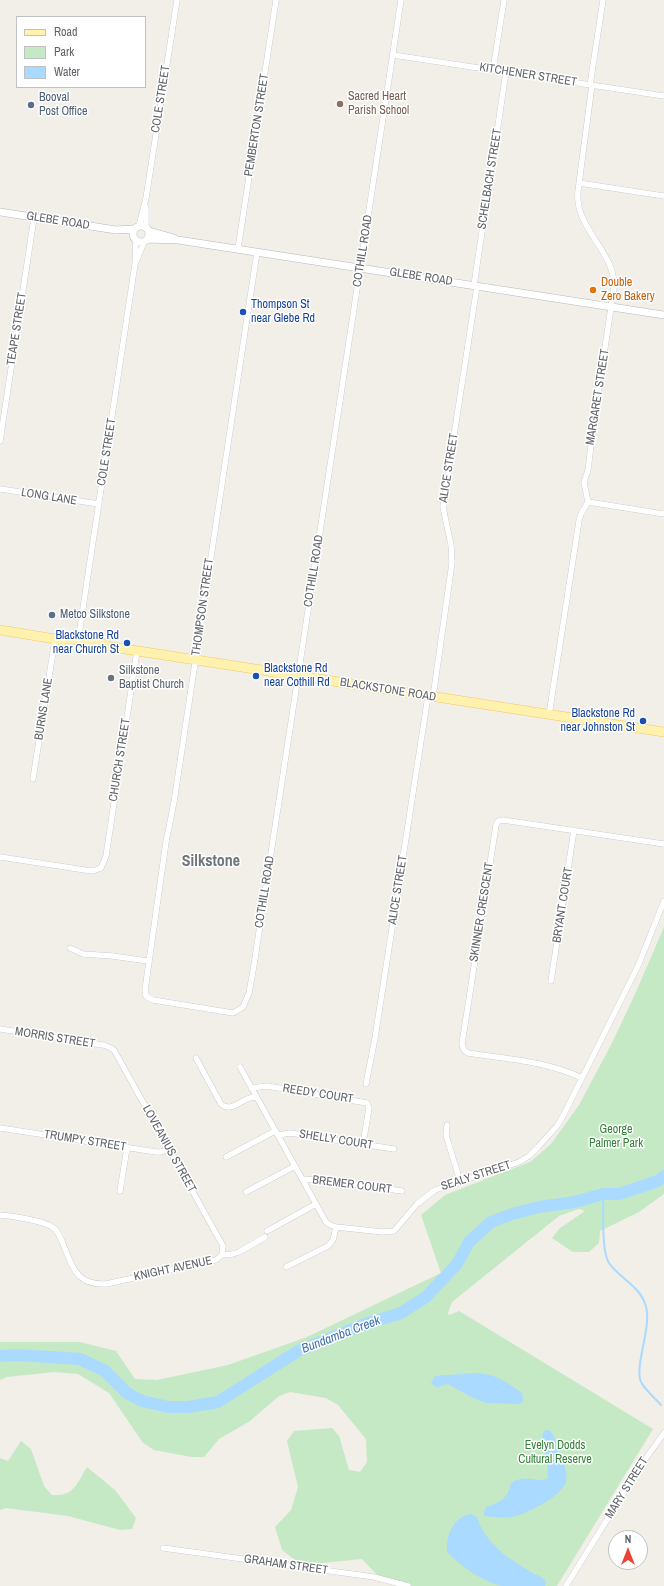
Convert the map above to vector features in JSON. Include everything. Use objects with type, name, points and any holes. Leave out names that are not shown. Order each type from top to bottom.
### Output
[{"type":"main road","name":"BLACKSTONE ROAD","points":[[0,630],[104,649],[112,647]]},
{"type":"main road","name":"BLACKSTONE ROAD","points":[[55,639],[64,638],[105,644],[112,647],[137,651],[664,732]]},
{"type":"street","name":"COLE STREET","points":[[142,228],[176,0]]},
{"type":"street","name":"PEMBERTON STREET","points":[[238,249],[276,0]]},
{"type":"street","name":"COTHILL ROAD","points":[[148,961],[145,990],[146,996],[160,1002],[233,1013],[243,1007],[249,993],[401,0]]},
{"type":"street","points":[[493,70],[504,0]]},
{"type":"street","name":"MARGARET STREET","points":[[588,502],[584,482],[588,470],[594,410],[612,306],[614,282],[613,272],[609,262],[579,213],[577,199],[603,0]]},
{"type":"street","name":"KITCHENER STREET","points":[[393,55],[664,96]]},
{"type":"street","name":"SCHELBACH STREET","points":[[476,286],[506,72]]},
{"type":"street","points":[[579,183],[664,196]]},
{"type":"street","name":"GLEBE ROAD","points":[[0,212],[116,230],[142,228],[178,240],[664,314]]},
{"type":"street","name":"TEAPE STREET","points":[[0,441],[34,218]]},
{"type":"street","points":[[134,239],[142,228],[150,235],[146,241]]},
{"type":"street","name":"GLEBE ROAD","points":[[116,230],[134,239],[146,241],[178,240]]},
{"type":"street","name":"COLE STREET","points":[[78,641],[135,264],[134,239]]},
{"type":"street","name":"COLE STREET","points":[[135,264],[146,241]]},
{"type":"street","name":"THOMPSON STREET","points":[[148,961],[196,660],[256,252]]},
{"type":"street","name":"ALICE STREET","points":[[366,1084],[375,1038],[452,563],[451,545],[443,507],[476,286]]},
{"type":"street","name":"LONG LANE","points":[[0,489],[99,504]]},
{"type":"street","points":[[549,715],[581,514],[588,502],[664,514]]},
{"type":"street","name":"BURNS LANE","points":[[33,779],[55,639]]},
{"type":"street","name":"CHURCH STREET","points":[[0,857],[93,871],[101,868],[106,856],[137,651]]},
{"type":"street","name":"SKINNER CRESCENT","points":[[582,1078],[564,1069],[468,1053],[464,1050],[462,1044],[496,826],[498,821],[503,820],[664,844]]},
{"type":"street","name":"BRYANT COURT","points":[[551,981],[574,830]]},
{"type":"street","name":"SEALY STREET","points":[[336,1227],[383,1232],[394,1231],[417,1204],[435,1190],[519,1162],[529,1156],[557,1126],[563,1116],[638,966],[664,901]]},
{"type":"street","points":[[70,948],[83,954],[148,961]]},
{"type":"street","name":"MORRIS STREET","points":[[0,1029],[109,1047]]},
{"type":"street","name":"LOVEANIUS STREET","points":[[109,1047],[117,1055],[223,1246],[222,1255]]},
{"type":"street","points":[[196,1058],[224,1107],[231,1107],[247,1098],[256,1097]]},
{"type":"street","points":[[240,1068],[326,1222],[336,1227],[333,1240],[328,1246],[286,1267]]},
{"type":"street","name":"REEDY COURT","points":[[251,1088],[267,1086],[367,1103],[369,1108],[362,1144]]},
{"type":"street","points":[[447,1125],[446,1134],[460,1181]]},
{"type":"street","name":"TRUMPY STREET","points":[[0,1128],[127,1148],[161,1152],[169,1149]]},
{"type":"street","points":[[226,1157],[277,1133]]},
{"type":"street","name":"SHELLY COURT","points":[[277,1133],[290,1133],[394,1149]]},
{"type":"street","points":[[120,1191],[127,1148]]},
{"type":"street","points":[[246,1192],[295,1166]]},
{"type":"street","name":"BREMER COURT","points":[[303,1180],[317,1179],[402,1191]]},
{"type":"street","points":[[267,1231],[316,1204]]},
{"type":"street","name":"KNIGHT AVENUE","points":[[0,1215],[45,1223],[52,1227],[60,1237],[73,1269],[78,1276],[89,1283],[106,1284],[216,1260],[222,1255],[239,1252],[265,1237]]},
{"type":"street","name":"MARY STREET","points":[[566,1586],[641,1464],[664,1433]]},
{"type":"street","name":"GRAHAM STREET","points":[[163,1548],[374,1577],[408,1586]]},
{"type":"green space","points":[[664,927],[664,1194],[639,1212],[600,1231],[599,1243],[589,1252],[573,1252],[552,1238],[560,1228],[585,1211],[579,1209],[559,1216],[452,1302],[448,1313],[449,1315],[459,1311],[653,1429],[557,1586],[400,1586],[380,1578],[362,1559],[302,1565],[282,1550],[275,1527],[291,1510],[298,1487],[287,1441],[294,1431],[332,1428],[339,1436],[349,1470],[360,1472],[367,1462],[366,1439],[338,1405],[326,1398],[290,1392],[279,1396],[250,1421],[219,1439],[204,1457],[192,1457],[154,1450],[143,1443],[109,1393],[78,1374],[54,1372],[7,1377],[0,1380],[0,1342],[80,1342],[116,1351],[135,1379],[157,1380],[228,1365],[307,1337],[441,1273],[421,1215],[445,1195],[530,1162],[551,1144],[579,1105],[612,1043]]},
{"type":"green space","points":[[21,1441],[31,1449],[44,1486],[52,1495],[65,1494],[74,1488],[87,1467],[115,1490],[136,1518],[132,1529],[120,1530],[68,1516],[6,1508],[0,1510],[0,1458],[8,1461]]},
{"type":"water","points":[[475,1373],[489,1375],[505,1382],[522,1393],[523,1401],[520,1404],[487,1403],[473,1398],[448,1384],[437,1388],[431,1383],[435,1376]]},
{"type":"water","points":[[549,1430],[556,1441],[565,1468],[566,1482],[563,1488],[550,1499],[534,1509],[518,1515],[512,1517],[484,1516],[486,1507],[503,1499],[508,1493],[511,1483],[527,1478],[539,1480],[547,1479],[548,1465],[543,1448],[542,1437],[544,1431]]},
{"type":"water","points":[[471,1514],[477,1517],[485,1534],[499,1549],[515,1562],[543,1578],[546,1582],[545,1586],[503,1586],[489,1582],[473,1573],[452,1557],[447,1552],[449,1533],[455,1523]]},
{"type":"waterway","name":"Bundamba Creek","points":[[0,1356],[17,1355],[80,1359],[105,1371],[127,1393],[142,1401],[168,1407],[188,1407],[218,1402],[298,1351],[365,1324],[401,1313],[426,1297],[457,1264],[469,1242],[491,1222],[512,1214],[539,1207],[575,1202],[603,1194],[619,1194],[658,1181],[664,1176]]},
{"type":"waterway","points":[[603,1194],[606,1257],[614,1269],[640,1294],[646,1307],[647,1325],[639,1375],[643,1385],[661,1405]]},
{"type":"place","name":"Sacred Heart Parish School","points":[[340,104]]},
{"type":"place","name":"Booval Post Office","points":[[31,105]]},
{"type":"place","name":"Double Zero Bakery","points":[[593,290]]},
{"type":"place","name":"Thompson St near Glebe Rd","points":[[243,312]]},
{"type":"place","name":"Metco Silkstone","points":[[52,615]]},
{"type":"place","name":"Blackstone Rd near Church St","points":[[127,643]]},
{"type":"place","name":"Blackstone Rd near Cothill Rd","points":[[256,676]]},
{"type":"place","name":"Silkstone Baptist Church","points":[[111,678]]},
{"type":"place","name":"Blackstone Rd near Johnston St","points":[[643,721]]},
{"type":"district","name":"Silkstone","points":[[211,862]]},
{"type":"park label","name":"George Palmer Park","points":[[616,1137]]},
{"type":"park label","name":"Evelyn Dodds Cultural Reserve","points":[[555,1453]]}]
